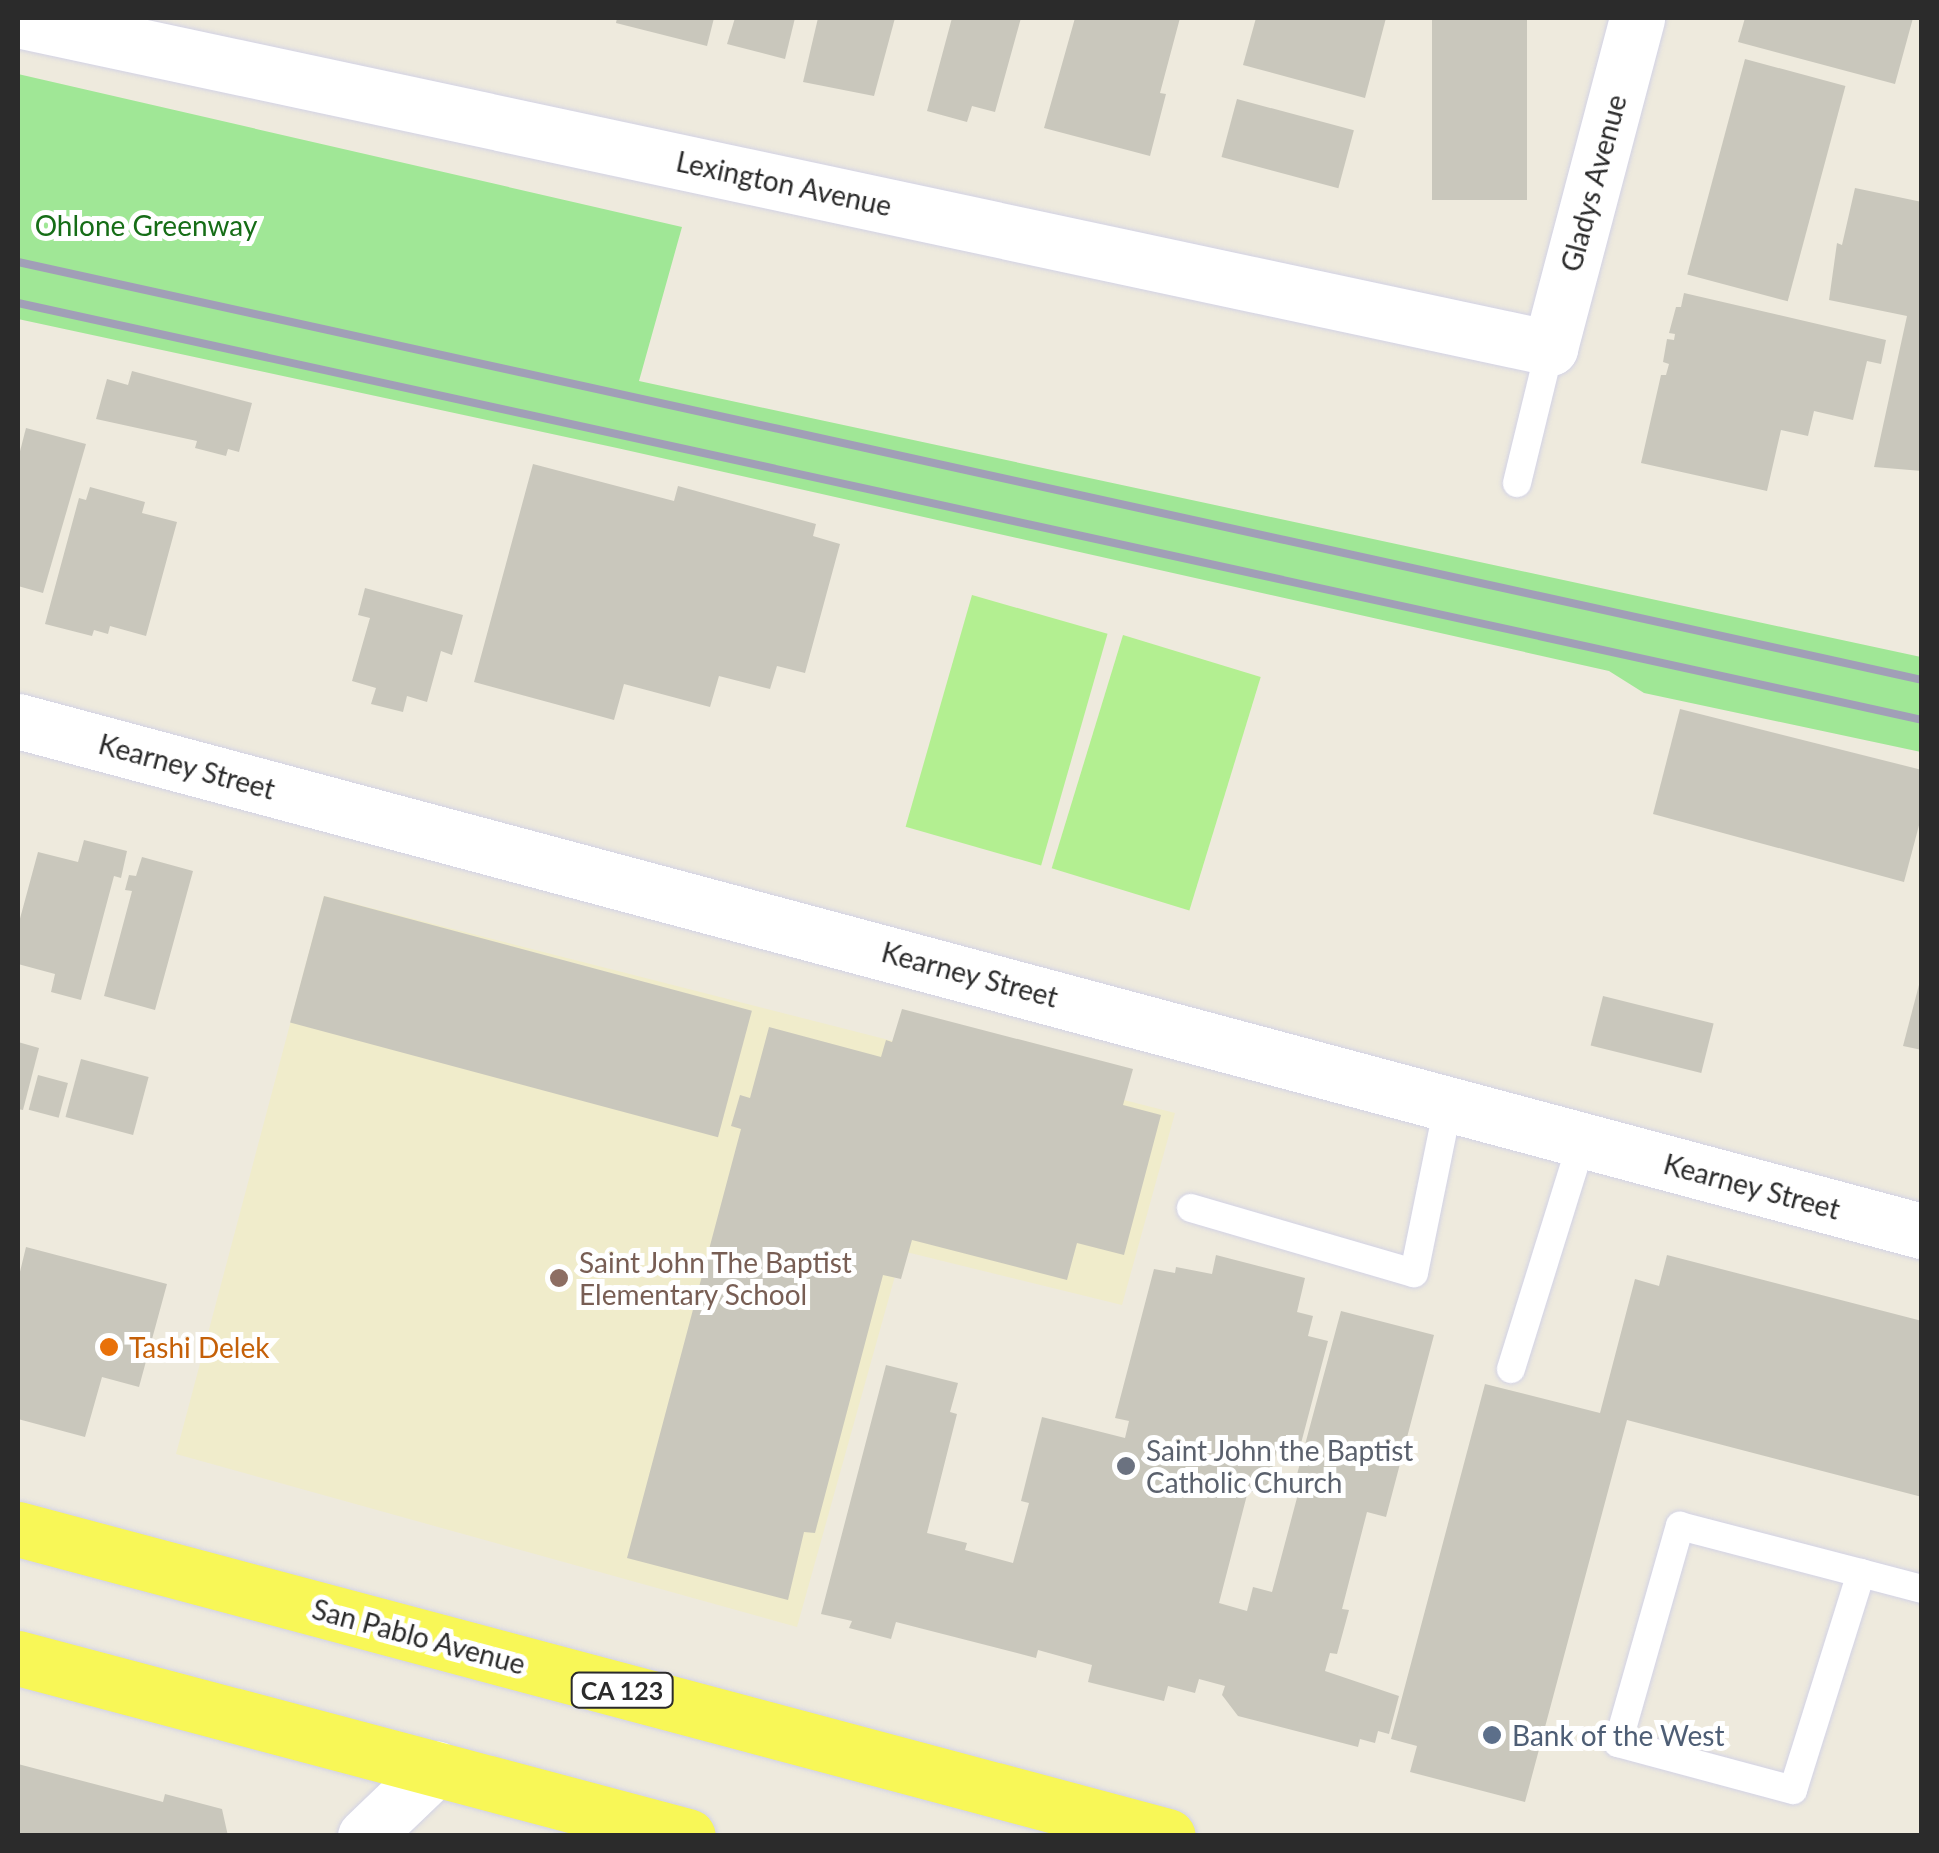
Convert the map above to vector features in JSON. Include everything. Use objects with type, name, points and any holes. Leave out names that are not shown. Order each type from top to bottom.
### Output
[{"type":"main road","name":"San Pablo Avenue","points":[[18,1529],[1168,1836]]},
{"type":"main road","points":[[18,1658],[688,1836]]},
{"type":"street","name":"Gladys Avenue","points":[[1550,348],[1637,18]]},
{"type":"street","name":"Lexington Avenue","points":[[18,20],[1550,348]]},
{"type":"street","name":"Kearney Street","points":[[18,721],[1922,1231]]},
{"type":"street","points":[[366,1836],[436,1768]]},
{"type":"lane","points":[[1517,483],[1550,348]]},
{"type":"lane","points":[[1191,1208],[1414,1273],[1448,1106]]},
{"type":"lane","points":[[1511,1368],[1582,1142]]},
{"type":"lane","points":[[1861,1573],[1793,1790],[1618,1743],[1680,1526],[1861,1573],[1922,1589]]},
{"type":"shaded area","name":"Saint John The Baptist Elementary School","points":[[324,896],[1175,1113],[1122,1305],[902,1251],[797,1627],[176,1454]]},
{"type":"green space","name":"Ohlone Greenway","points":[[18,74],[682,227],[639,381],[1921,657],[1921,752],[1644,693],[1609,671],[617,448],[18,319]]},
{"type":"green space","points":[[972,595],[1108,634],[1041,866],[906,827]]},
{"type":"green space","points":[[1123,635],[1261,677],[1189,910],[1052,868]]},
{"type":"building","points":[[617,18],[714,18],[707,46],[616,23]]},
{"type":"building","points":[[735,18],[795,18],[785,59],[727,44]]},
{"type":"building","points":[[818,18],[895,18],[874,96],[803,82]]},
{"type":"building","points":[[952,18],[1021,18],[995,112],[972,106],[967,122],[927,111]]},
{"type":"building","points":[[1075,18],[1180,18],[1160,93],[1166,94],[1150,156],[1044,128]]},
{"type":"building","points":[[1256,18],[1386,18],[1365,98],[1243,65]]},
{"type":"building","points":[[1432,18],[1527,18],[1527,200],[1432,200]]},
{"type":"building","points":[[1745,18],[1913,18],[1895,84],[1738,42]]},
{"type":"building","points":[[1745,59],[1845,86],[1788,301],[1687,274]]},
{"type":"building","points":[[1237,99],[1354,130],[1338,188],[1221,157]]},
{"type":"building","points":[[1855,188],[1922,202],[1922,471],[1874,467],[1907,316],[1829,300],[1837,243],[1842,245]]},
{"type":"building","points":[[1684,293],[1886,340],[1881,364],[1867,361],[1853,420],[1814,411],[1808,436],[1781,430],[1767,491],[1641,463],[1661,375],[1666,375],[1669,364],[1663,362],[1667,339],[1674,340],[1675,334],[1669,333]]},
{"type":"building","points":[[132,371],[252,403],[239,452],[228,449],[226,456],[195,448],[197,441],[96,419],[107,379],[128,385]]},
{"type":"building","points":[[26,428],[86,444],[43,593],[18,586],[18,459]]},
{"type":"building","points":[[533,464],[674,501],[678,486],[816,524],[813,536],[840,544],[805,673],[777,666],[770,689],[719,676],[710,707],[624,684],[614,720],[474,682]]},
{"type":"building","points":[[90,487],[145,502],[142,513],[177,522],[146,636],[110,626],[108,634],[94,630],[92,636],[45,624],[79,498],[86,500]]},
{"type":"building","points":[[365,588],[463,615],[452,655],[441,651],[427,702],[407,696],[403,712],[371,704],[376,688],[352,681],[370,618],[358,615]]},
{"type":"building","points":[[1680,709],[1922,770],[1922,814],[1904,882],[1653,814]]},
{"type":"building","points":[[84,840],[127,851],[121,878],[114,876],[81,1000],[51,992],[55,974],[18,964],[18,926],[38,852],[78,862]]},
{"type":"building","points":[[142,857],[193,871],[155,1010],[104,996],[132,891],[125,890],[129,875],[136,876]]},
{"type":"building","points":[[324,896],[752,1011],[718,1137],[290,1023]]},
{"type":"building","points":[[1922,981],[1922,1050],[1903,1046]]},
{"type":"building","points":[[1603,996],[1714,1024],[1701,1073],[1591,1045]]},
{"type":"building","points":[[902,1009],[1133,1069],[1123,1105],[1161,1115],[1124,1255],[1077,1243],[1067,1280],[912,1240],[901,1279],[883,1275],[815,1533],[804,1532],[788,1600],[627,1558],[741,1129],[731,1126],[740,1095],[750,1098],[769,1027],[881,1057],[886,1040],[892,1042]]},
{"type":"building","points":[[18,1042],[39,1048],[23,1110],[18,1109]]},
{"type":"building","points":[[81,1059],[149,1077],[133,1135],[65,1117]]},
{"type":"building","points":[[38,1075],[68,1083],[59,1118],[29,1110]]},
{"type":"building","points":[[26,1247],[167,1284],[139,1387],[102,1377],[85,1437],[18,1419],[18,1280]]},
{"type":"building","points":[[1216,1255],[1305,1278],[1297,1312],[1313,1316],[1308,1336],[1328,1341],[1299,1451],[1278,1446],[1265,1495],[1248,1491],[1219,1603],[1247,1611],[1253,1587],[1272,1592],[1298,1494],[1292,1493],[1341,1311],[1434,1335],[1386,1517],[1367,1512],[1342,1609],[1349,1610],[1337,1654],[1330,1653],[1325,1671],[1399,1696],[1389,1734],[1378,1731],[1375,1743],[1360,1739],[1358,1747],[1238,1716],[1222,1695],[1225,1686],[1199,1679],[1195,1693],[1168,1686],[1164,1701],[1088,1682],[1092,1665],[1038,1650],[1036,1658],[896,1622],[891,1639],[849,1628],[852,1621],[821,1614],[886,1365],[958,1383],[950,1412],[957,1414],[927,1533],[967,1543],[965,1550],[1013,1563],[1029,1503],[1021,1501],[1042,1417],[1125,1438],[1129,1421],[1115,1418],[1154,1269],[1175,1273],[1176,1267],[1212,1274]]},
{"type":"building","points":[[1667,1255],[1922,1321],[1922,1497],[1627,1420],[1525,1802],[1410,1772],[1417,1746],[1391,1739],[1485,1384],[1600,1413],[1635,1279],[1659,1286]]},
{"type":"building","points":[[18,1764],[163,1802],[165,1794],[222,1809],[228,1836],[18,1836]]},
{"type":"railway","points":[[18,262],[1922,680]]},
{"type":"railway","points":[[18,303],[1922,720]]},
{"type":"place","name":"Saint John The Baptist Elementary School","points":[[559,1278]]},
{"type":"place","name":"Tashi Delek","points":[[109,1347]]},
{"type":"place","name":"Saint John the Baptist Catholic Church","points":[[1126,1466]]},
{"type":"place","name":"Bank of the West","points":[[1492,1735]]}]
